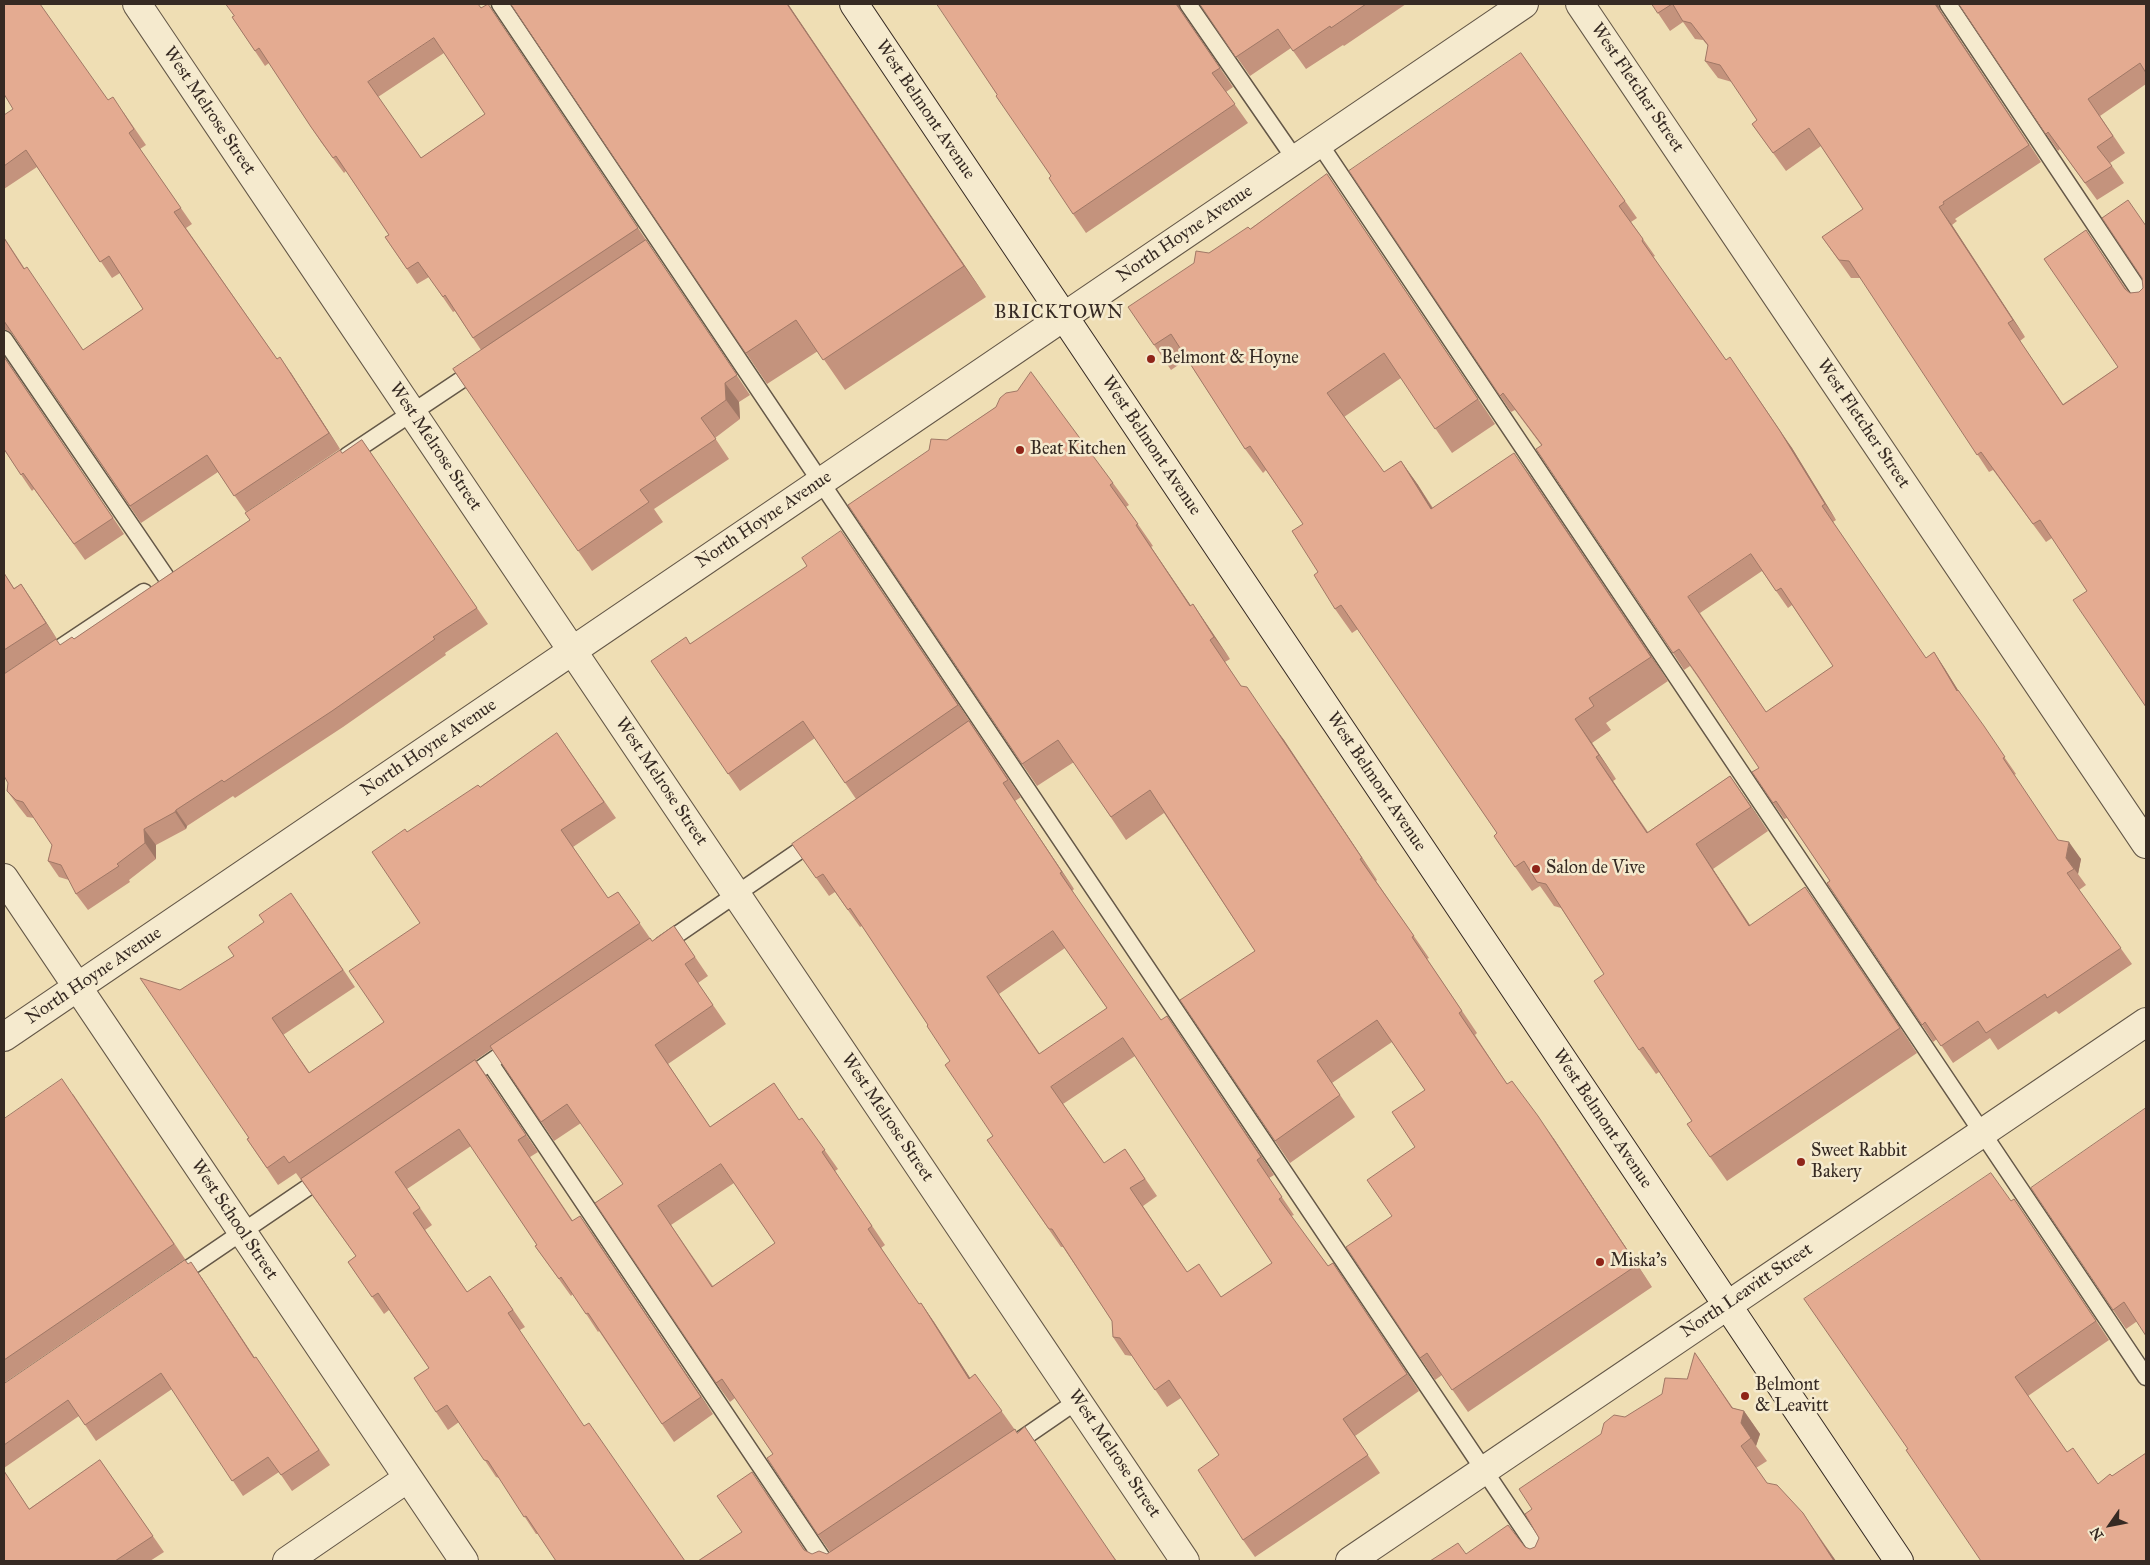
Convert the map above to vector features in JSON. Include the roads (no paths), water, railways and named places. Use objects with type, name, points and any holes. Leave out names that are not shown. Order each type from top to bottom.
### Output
[{"type":"street","name":"West Melrose Street","points":[[137,4],[1185,1561]]},
{"type":"street","name":"West Belmont Avenue","points":[[854,4],[1899,1561]]},
{"type":"street","name":"North Hoyne Avenue","points":[[4,1037],[1524,4]]},
{"type":"street","name":"West Fletcher Street","points":[[1580,4],[2146,844]]},
{"type":"street","name":"West School Street","points":[[4,878],[464,1561]]},
{"type":"street","name":"North Leavitt Street","points":[[1350,1561],[2146,1022]]},
{"type":"street","points":[[287,1561],[408,1478]]},
{"type":"lane","points":[[500,4],[1545,1561]]},
{"type":"lane","points":[[1188,4],[1295,159]]},
{"type":"lane","points":[[1948,4],[2146,301]]},
{"type":"lane","points":[[1319,143],[2146,1377]]},
{"type":"lane","points":[[646,257],[662,246]]},
{"type":"lane","points":[[4,340],[166,577]]},
{"type":"lane","points":[[336,463],[492,359]]},
{"type":"lane","points":[[44,658],[182,566]]},
{"type":"lane","points":[[968,736],[984,725]]},
{"type":"lane","points":[[652,952],[832,829]]},
{"type":"lane","points":[[450,1090],[530,1035]]},
{"type":"lane","points":[[490,1063],[824,1561]]},
{"type":"lane","points":[[164,1285],[337,1167]]},
{"type":"lane","points":[[1000,1453],[1078,1401]]},
{"type":"place","name":"Belmont & Hoyne","points":[[1151,359]]},
{"type":"place","name":"Beat Kitchen","points":[[1020,450]]},
{"type":"place","name":"Salon de Vive","points":[[1536,869]]},
{"type":"place","name":"Sweet Rabbit Bakery","points":[[1801,1162]]},
{"type":"place","name":"Miska's","points":[[1600,1262]]},
{"type":"place","name":"Belmont & Leavitt","points":[[1745,1396]]},
{"type":"district","name":"BRICKTOWN","points":[[1059,313]]}]
